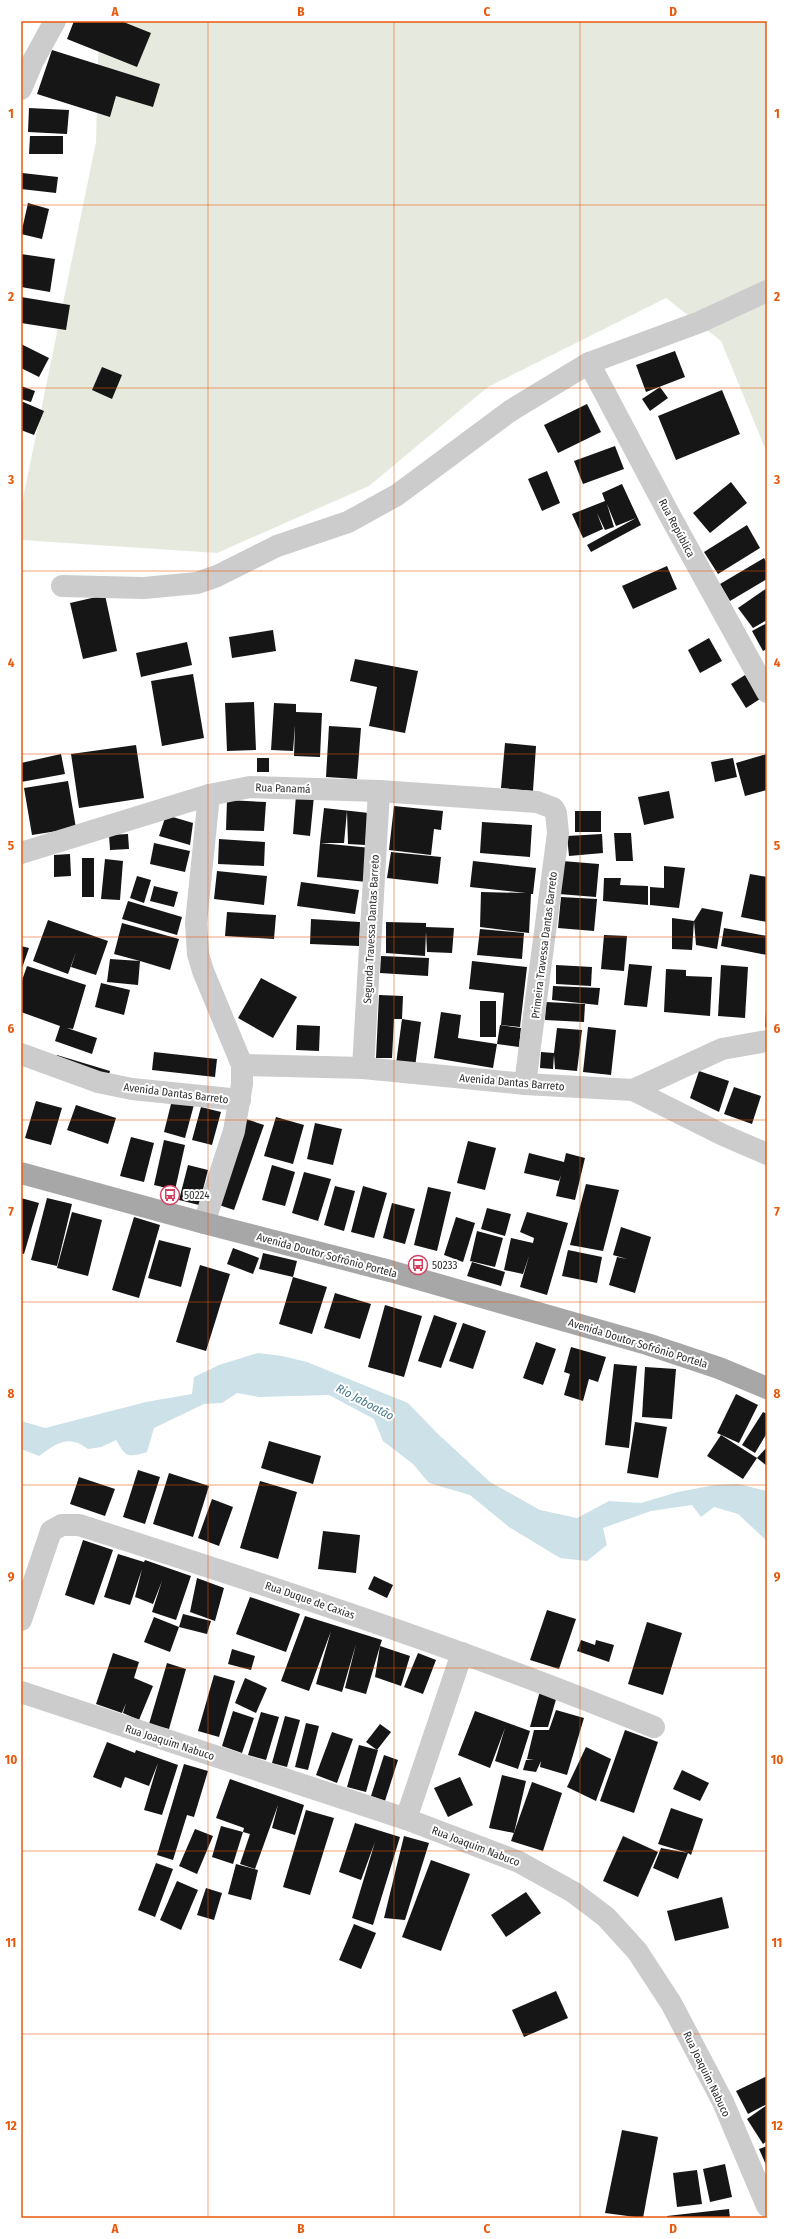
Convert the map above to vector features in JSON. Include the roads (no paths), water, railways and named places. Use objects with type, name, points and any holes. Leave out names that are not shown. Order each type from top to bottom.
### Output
[{"type":"main road","name":"Avenida Doutor Sofrônio Portela","points":[[21,1173],[204,1223],[390,1271],[647,1344],[719,1368],[767,1388]]},
{"type":"street","points":[[21,89],[33,61],[55,21]]},
{"type":"street","points":[[62,586],[144,588],[197,583],[217,576],[277,546],[348,522],[397,495],[510,411],[589,363],[700,322],[767,291]]},
{"type":"street","name":"Rua República","points":[[589,363],[665,508],[767,692]]},
{"type":"street","name":"Rua Panamá","points":[[21,853],[209,795],[250,787],[379,791],[537,802],[552,808]]},
{"type":"street","name":"Segunda Travessa Dantas Barreto","points":[[363,1068],[379,791]]},
{"type":"street","points":[[204,1223],[234,1131],[240,1100],[242,1064],[203,971],[198,954],[196,923],[209,795]]},
{"type":"street","name":"Primeira Travessa Dantas Barreto","points":[[525,1084],[558,833],[557,817],[552,808]]},
{"type":"street","points":[[633,1090],[722,1049],[767,1041]]},
{"type":"street","name":"Avenida Dantas Barreto","points":[[21,1054],[98,1082],[132,1090],[240,1100]]},
{"type":"street","name":"Avenida Dantas Barreto","points":[[242,1064],[363,1068],[525,1084],[633,1090],[723,1135],[767,1154]]},
{"type":"street","name":"Rua Duque de Caxias","points":[[21,1620],[47,1539],[51,1531],[62,1525],[80,1525],[275,1588],[462,1654],[566,1691],[654,1728]]},
{"type":"street","points":[[406,1820],[462,1654]]},
{"type":"street","name":"Rua Joaquim Nabuco","points":[[21,1692],[406,1820],[518,1862],[573,1892],[606,1917],[637,1951],[671,2003],[722,2102],[767,2206]]},
{"type":"water","name":"Rio Jaboatão","points":[[258,1353],[282,1356],[307,1362],[408,1403],[438,1434],[490,1482],[540,1510],[577,1518],[609,1501],[641,1503],[678,1492],[715,1485],[738,1484],[767,1491],[767,1541],[738,1514],[714,1507],[701,1517],[692,1505],[651,1511],[603,1528],[607,1545],[587,1561],[560,1558],[509,1527],[470,1495],[429,1483],[413,1464],[383,1441],[374,1419],[329,1395],[259,1397],[237,1393],[222,1403],[204,1404],[154,1428],[147,1452],[135,1455],[128,1455],[125,1453],[116,1440],[101,1447],[88,1449],[81,1444],[74,1442],[63,1442],[51,1447],[39,1456],[21,1449],[21,1421],[45,1428],[146,1402],[192,1394],[194,1377],[219,1365]]},
{"type":"place","name":"50224","points":[[170,1195]]},
{"type":"place","name":"50233","points":[[418,1265]]}]
